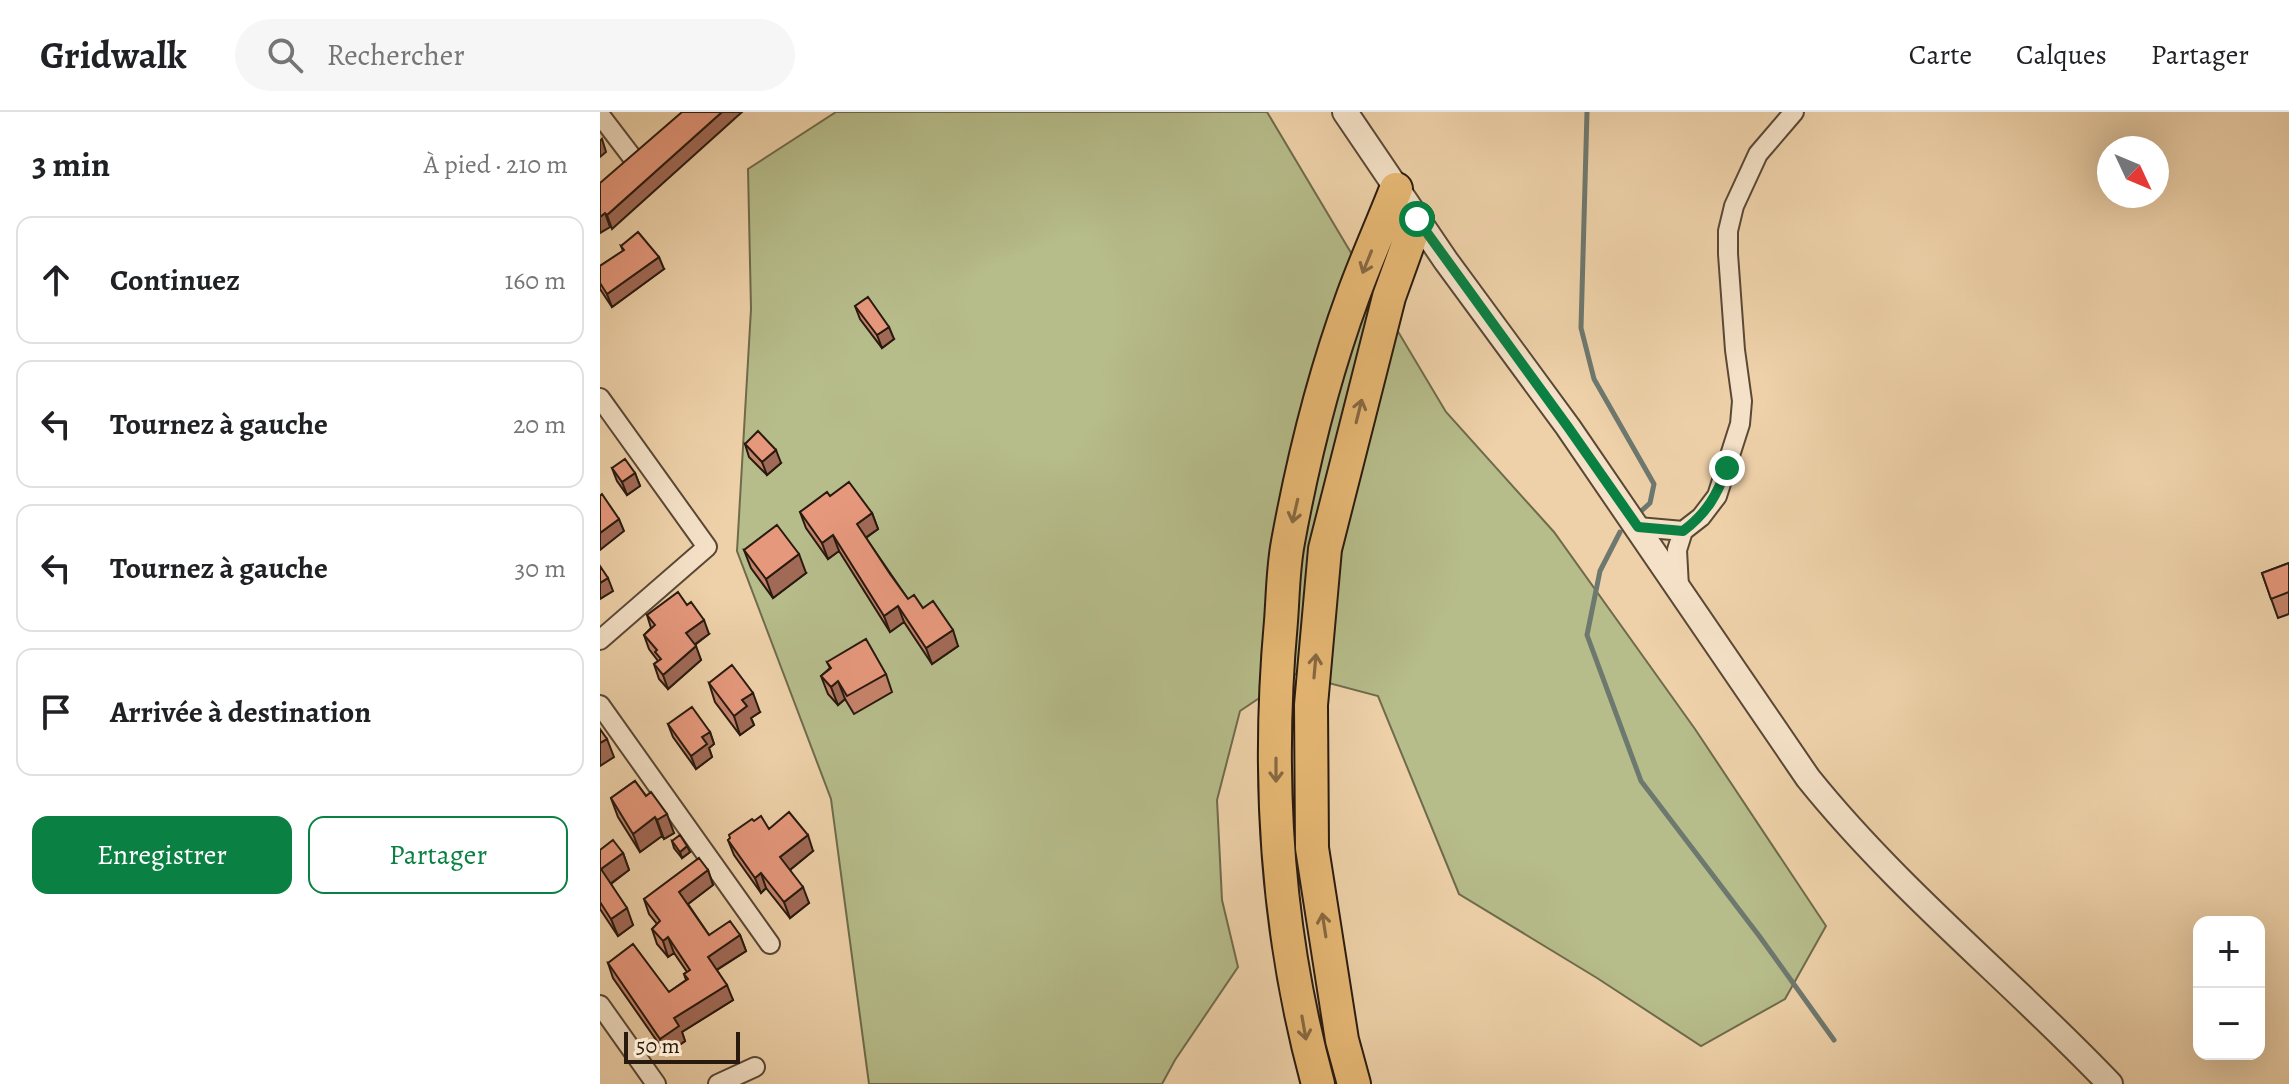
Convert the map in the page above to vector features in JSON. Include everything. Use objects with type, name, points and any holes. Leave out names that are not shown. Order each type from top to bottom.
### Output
[{"type":"highway","points":[[1318,1084],[1308,1048],[1290,946],[1275,831],[1276,677],[1288,544],[1318,409],[1353,297],[1396,189]]},
{"type":"highway","points":[[1354,1084],[1342,1040],[1312,848],[1311,705],[1325,549],[1389,297],[1417,219]]},
{"type":"street","points":[[1345,112],[1417,219],[1638,527],[1808,778],[1842,820],[2110,1084]]},
{"type":"street","points":[[1679,587],[1677,550],[1683,531],[1701,517],[1717,496],[1740,424],[1742,401],[1728,254],[1728,231],[1734,206],[1758,154],[1794,112]]},
{"type":"street","points":[[600,115],[632,157]]},
{"type":"street","points":[[600,398],[707,547],[600,640]]},
{"type":"street","points":[[1638,527],[1683,531]]},
{"type":"street","points":[[600,705],[770,944]]},
{"type":"street","points":[[600,1005],[656,1084]]},
{"type":"street","points":[[718,1084],[755,1067]]},
{"type":"green space","points":[[836,112],[1267,112],[1446,412],[1554,532],[1695,729],[1826,926],[1785,999],[1701,1046],[1459,894],[1378,696],[1295,674],[1240,711],[1217,800],[1222,900],[1238,967],[1162,1084],[869,1084],[831,799],[737,551],[751,309],[748,169]]},
{"type":"building","points":[[682,112],[722,112],[607,215],[605,213],[600,217],[600,183]]},
{"type":"building","points":[[638,232],[659,257],[607,294],[600,283],[600,266],[624,250],[621,246]]},
{"type":"building","points":[[868,297],[889,327],[877,335],[855,306]]},
{"type":"building","points":[[758,431],[776,450],[762,462],[745,444]]},
{"type":"building","points":[[625,459],[635,473],[622,482],[612,468]]},
{"type":"building","points":[[849,482],[872,513],[857,524],[890,574],[908,599],[914,595],[923,608],[933,601],[953,630],[926,648],[898,606],[884,616],[833,535],[822,543],[800,512],[827,492],[830,496]]},
{"type":"building","points":[[602,494],[619,519],[600,533],[600,496]]},
{"type":"building","points":[[777,525],[799,554],[766,579],[744,550]]},
{"type":"building","points":[[2289,563],[2289,592],[2271,599],[2262,573]]},
{"type":"building","points":[[600,566],[608,578],[600,583]]},
{"type":"building","points":[[678,592],[687,605],[691,602],[704,620],[686,633],[696,646],[663,675],[654,664],[661,659],[655,652],[657,650],[644,635],[655,625],[647,615]]},
{"type":"building","points":[[866,639],[886,674],[847,696],[838,681],[831,687],[821,676],[831,668],[827,662]]},
{"type":"building","points":[[732,665],[753,693],[742,700],[747,706],[734,716],[709,683]]},
{"type":"building","points":[[692,707],[710,732],[702,737],[707,744],[691,756],[668,724]]},
{"type":"building","points":[[600,729],[607,739],[600,743]]},
{"type":"building","points":[[635,781],[646,796],[651,792],[667,814],[657,820],[655,817],[633,834],[611,798]]},
{"type":"building","points":[[789,812],[808,835],[780,857],[803,887],[784,902],[761,873],[755,878],[728,840],[729,835],[752,819],[754,821],[761,816],[769,829]]},
{"type":"building","points":[[680,835],[687,846],[680,852],[672,841]]},
{"type":"building","points":[[613,840],[623,853],[601,869],[627,908],[611,919],[600,902],[600,850]]},
{"type":"building","points":[[699,858],[708,870],[679,892],[709,935],[730,921],[740,935],[708,957],[727,985],[674,1018],[679,1026],[660,1039],[608,963],[633,944],[669,992],[688,979],[684,974],[690,970],[668,937],[663,941],[652,929],[660,921],[644,899]]},
{"type":"waterway","points":[[1587,112],[1581,328],[1594,379],[1654,484],[1650,503],[1638,514]]},
{"type":"waterway","points":[[1620,532],[1600,571],[1587,635],[1641,781],[1834,1040]]},
{"type":"route","points":[[1417,219],[1638,527],[1683,531],[1701,517],[1717,496],[1727,468]]}]
